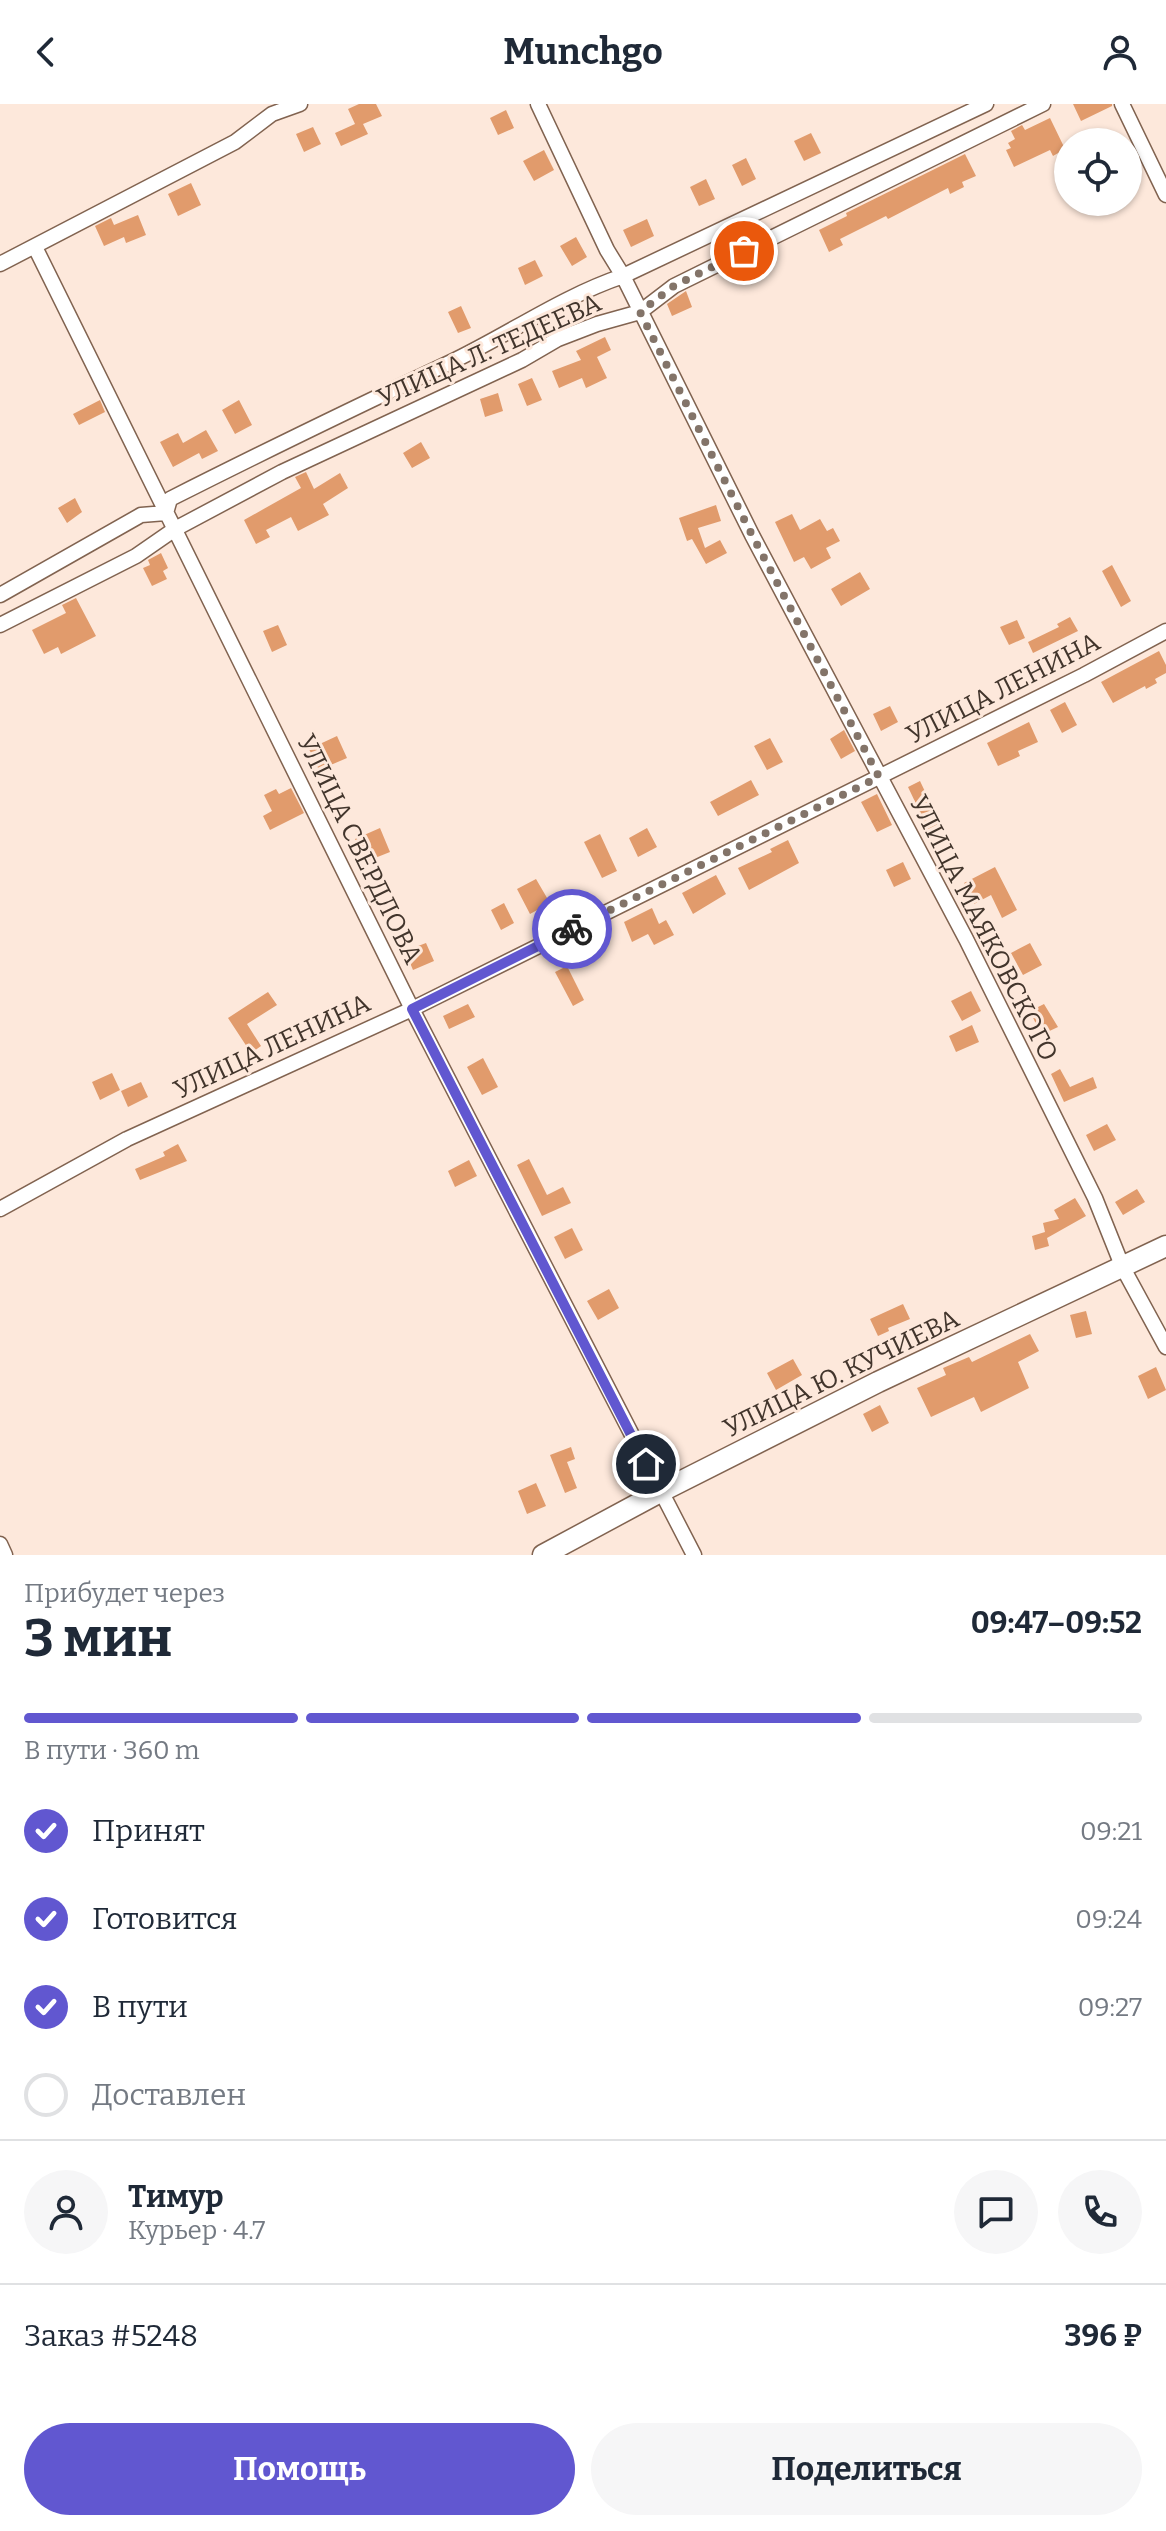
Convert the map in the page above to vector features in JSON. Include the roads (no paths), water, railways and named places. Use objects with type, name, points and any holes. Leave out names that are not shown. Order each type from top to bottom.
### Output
[{"type":"street","points":[[0,264],[235,142],[272,114],[300,104]]},
{"type":"street","name":"УЛИЦА МАЯКОВСКОГО","points":[[538,104],[607,250],[623,276],[752,535],[966,939],[1089,1185],[1123,1268],[1166,1347]]},
{"type":"street","name":"УЛИЦА Л. ТЕДЕЕВА","points":[[0,595],[141,515],[166,513],[170,499],[450,363],[592,287],[623,276],[986,104]]},
{"type":"street","name":"УЛИЦА Л. ТЕДЕЕВА","points":[[0,625],[136,556],[175,529],[282,472],[522,360],[558,339],[640,312],[674,286],[1043,104]]},
{"type":"street","points":[[1122,104],[1166,195]]},
{"type":"street","name":"УЛИЦА СВЕРДЛОВА","points":[[35,247],[412,1009],[694,1555]]},
{"type":"street","name":"УЛИЦА ЛЕНИНА","points":[[0,1209],[127,1139],[412,1009],[1084,675],[1166,631]]},
{"type":"street","name":"УЛИЦА Ю. КУЧИЕВА","points":[[543,1555],[878,1382],[1166,1246]]},
{"type":"street","points":[[0,1544],[5,1555]]}]
